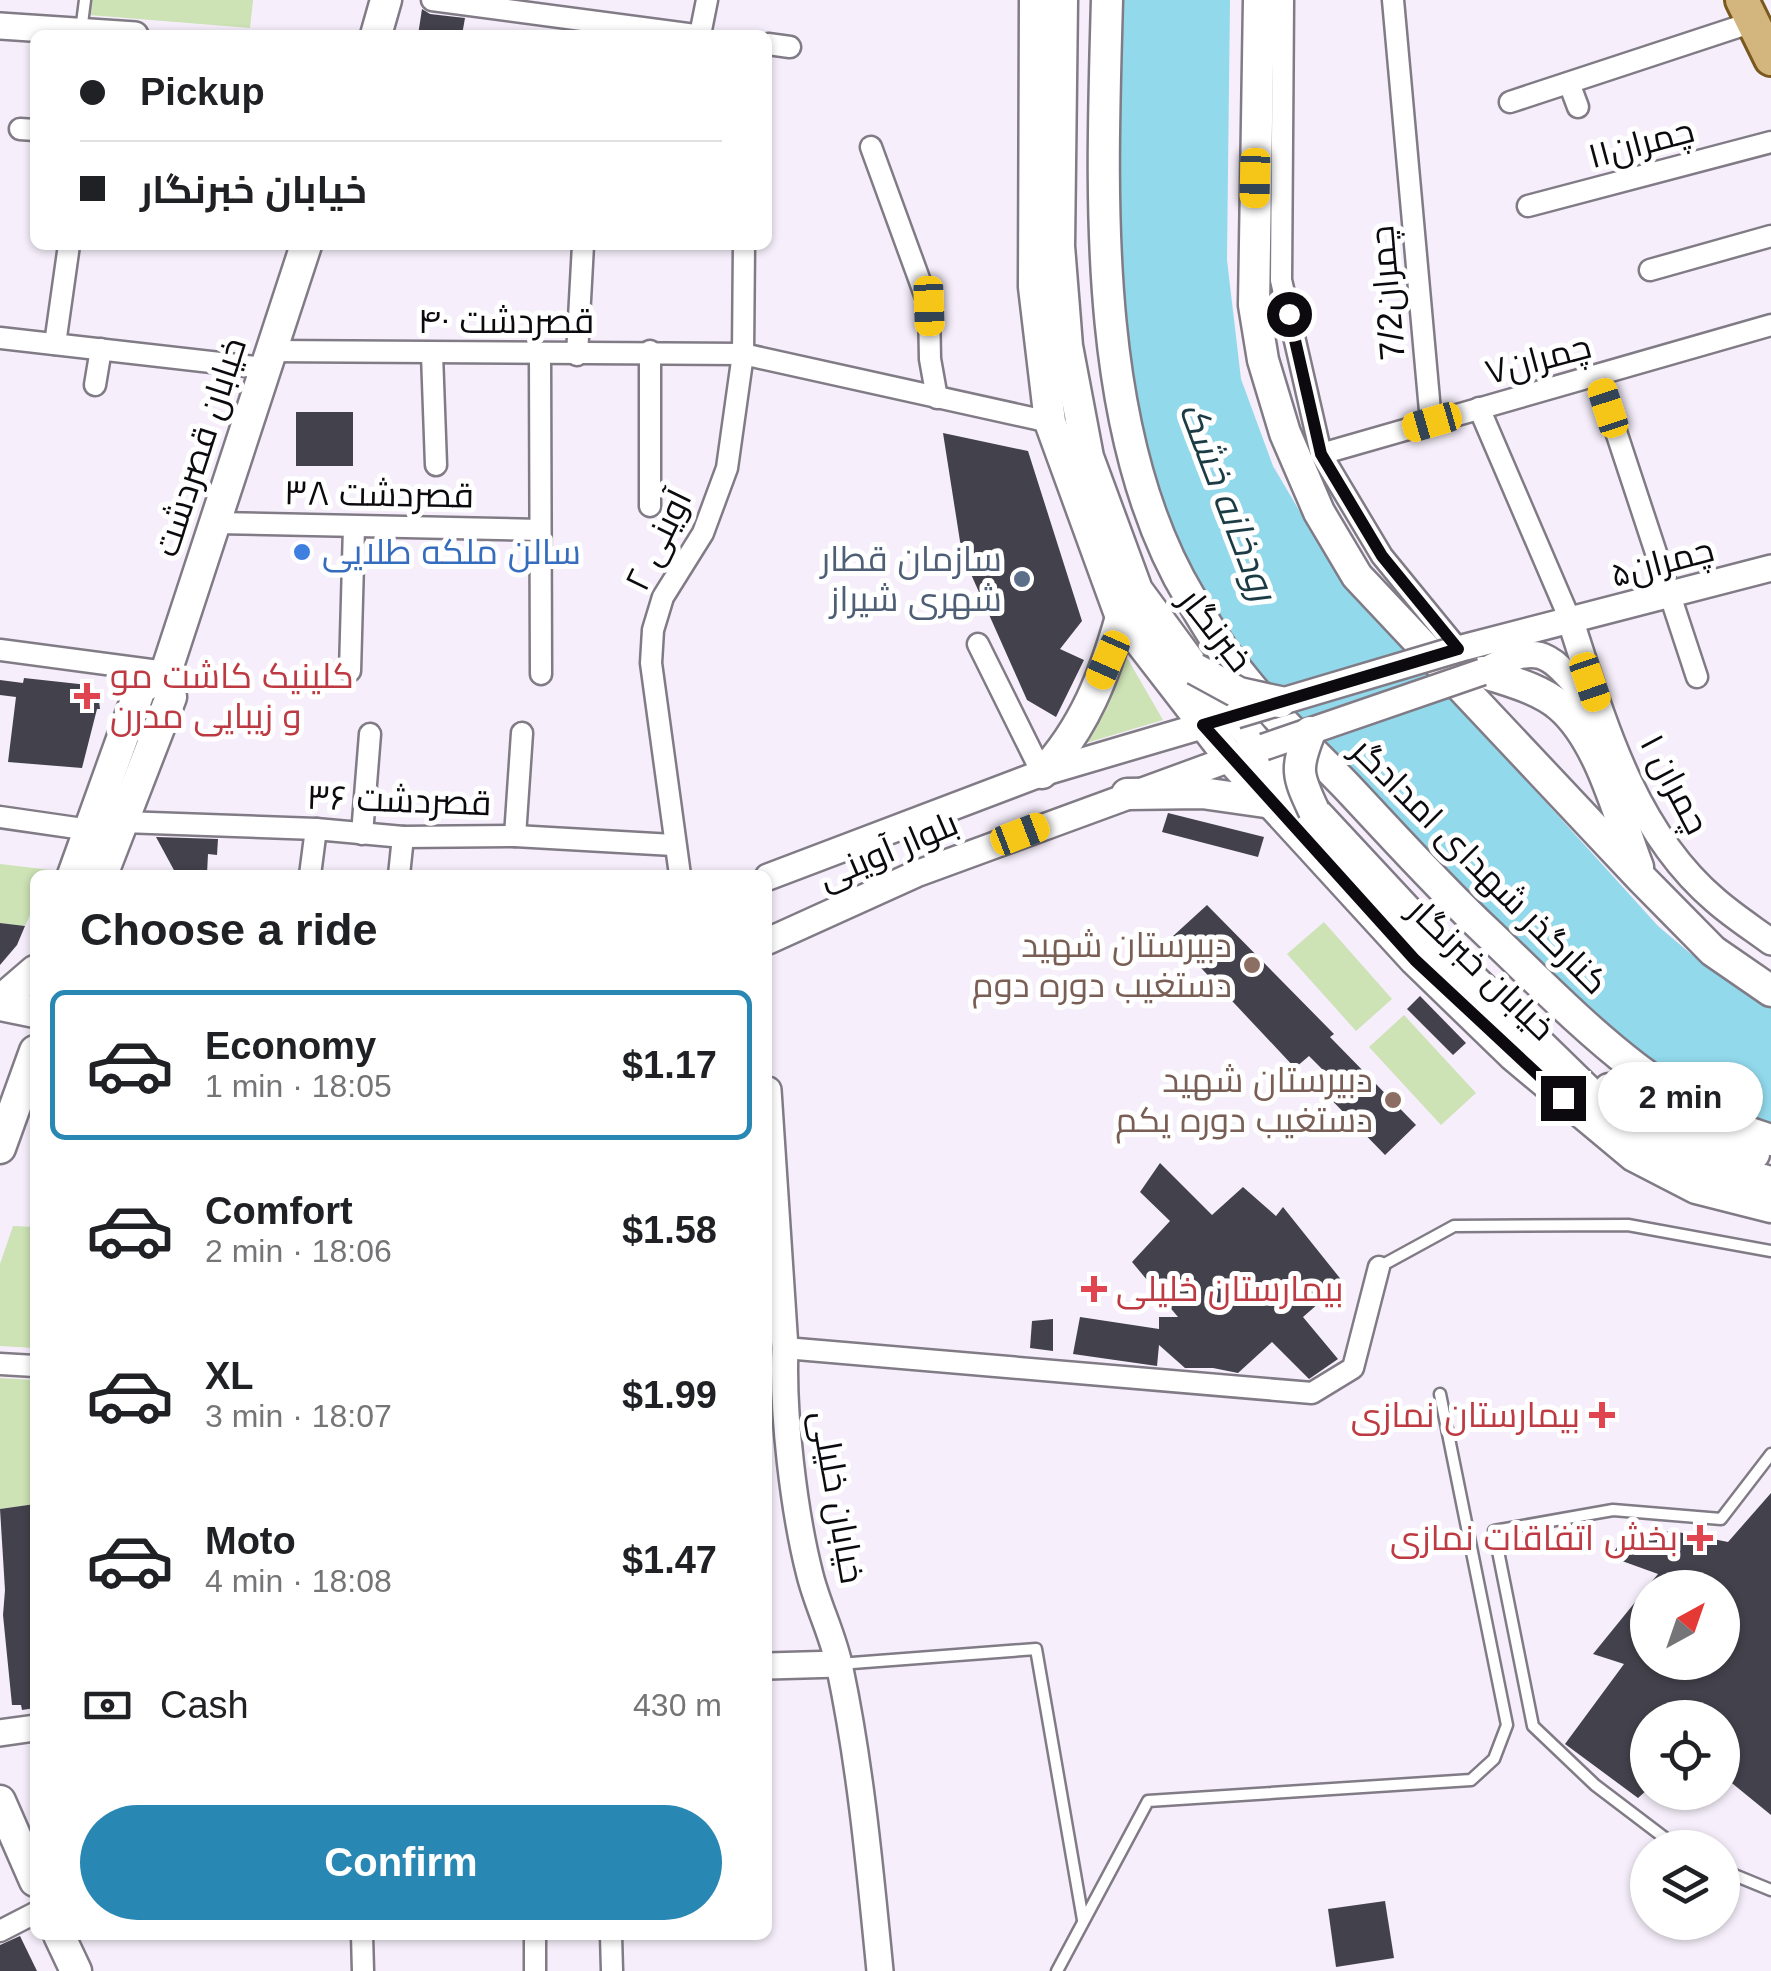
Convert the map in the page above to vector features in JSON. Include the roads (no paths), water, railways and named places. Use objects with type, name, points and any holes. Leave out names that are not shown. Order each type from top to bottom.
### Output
[{"type":"main road","points":[[377,30],[386,0]]},
{"type":"main road","name":"خبرنگار","points":[[1034,0],[1034,287],[1050,422],[1121,617],[1203,725],[1272,803]]},
{"type":"main road","name":"خبرنگار","points":[[1062,0],[1059,246],[1068,346],[1088,457],[1137,590],[1194,670],[1314,811],[1600,1104],[1648,1135],[1710,1166],[1771,1182]]},
{"type":"main road","name":"کنارگذر شهدای امدادگر","points":[[1108,0],[1103,168],[1110,326],[1138,478],[1159,535],[1189,596],[1240,675],[1462,908],[1586,1026],[1697,1109],[1771,1140]]},
{"type":"main road","points":[[1259,0],[1254,305],[1263,360],[1285,432],[1319,512],[1357,576],[1642,879],[1713,951],[1771,991]]},
{"type":"main road","points":[[1747,11],[1771,58]]},
{"type":"main road","name":"خیابان قصردشت","points":[[104,870],[171,697],[166,672],[304,250]]},
{"type":"main road","points":[[1042,772],[1060,754],[1087,712],[1121,617]]},
{"type":"main road","points":[[1194,670],[1221,686],[1280,702]]},
{"type":"main road","name":"خیابان قصردشت","points":[[75,870],[140,690],[166,672]]},
{"type":"main road","points":[[1482,672],[1525,686],[1558,704],[1584,730],[1642,879]]},
{"type":"main road","points":[[1310,732],[1298,762],[1299,780],[1314,811]]},
{"type":"main road","points":[[1127,794],[1202,793],[1272,803]]},
{"type":"main road","name":"خیابان خبرنگار","points":[[1272,803],[1415,960],[1513,1055],[1588,1120],[1634,1156],[1696,1188],[1771,1206]]},
{"type":"main road","points":[[0,1003],[30,976]]},
{"type":"main road","points":[[0,1003],[30,1011]]},
{"type":"main road","points":[[1524,1030],[1599,1084],[1672,1122],[1771,1159]]},
{"type":"main road","points":[[0,1148],[30,1065]]},
{"type":"main road","points":[[2,1811],[30,1871]]},
{"type":"main road","points":[[61,1940],[76,1971]]},
{"type":"street","points":[[432,0],[659,30]]},
{"type":"street","points":[[699,30],[708,0]]},
{"type":"street","points":[[1283,0],[1281,280],[1321,454],[1382,556],[1458,649]]},
{"type":"street","name":"7/2چمران","points":[[1393,0],[1432,422]]},
{"type":"street","points":[[1510,102],[1569,83],[1747,11]]},
{"type":"street","points":[[0,26],[54,30]]},
{"type":"street","points":[[772,45],[790,47]]},
{"type":"street","points":[[1569,83],[1578,107]]},
{"type":"street","name":"چمران۱۱","points":[[1528,206],[1771,142]]},
{"type":"street","points":[[870,147],[929,306],[930,359],[937,398]]},
{"type":"street","points":[[1650,270],[1771,236]]},
{"type":"street","points":[[55,344],[68,250]]},
{"type":"street","points":[[576,355],[584,250]]},
{"type":"street","name":"۲ آوینی","points":[[679,870],[651,663],[653,630],[663,597],[703,533],[727,468],[743,354],[744,250]]},
{"type":"street","name":"چمران۷","points":[[1321,454],[1771,326]]},
{"type":"street","name":"۴۰ قصردشت","points":[[0,338],[266,360],[650,351],[743,354],[1050,422]]},
{"type":"street","points":[[95,385],[101,349]]},
{"type":"street","points":[[650,351],[650,506]]},
{"type":"street","points":[[432,354],[436,464]]},
{"type":"street","points":[[540,356],[540,674]]},
{"type":"street","points":[[1598,377],[1696,677]]},
{"type":"street","points":[[1480,408],[1571,622]]},
{"type":"street","name":"۳۸ قصردشت","points":[[216,524],[540,530]]},
{"type":"street","points":[[350,670],[354,526]]},
{"type":"street","name":"چمران۵","points":[[1458,649],[1771,568]]},
{"type":"street","name":"چمران ۱","points":[[1571,622],[1600,711],[1630,784],[1675,860],[1714,900],[1771,942]]},
{"type":"street","points":[[978,644],[1042,772]]},
{"type":"street","name":"بلوار آوینی","points":[[772,875],[1042,772],[1458,649]]},
{"type":"street","points":[[0,650],[166,672]]},
{"type":"street","name":"بلوار آوینی","points":[[772,939],[916,874],[1127,794],[1482,672],[1526,651],[1542,655],[1600,711]]},
{"type":"street","points":[[515,836],[522,733]]},
{"type":"street","points":[[362,834],[370,734]]},
{"type":"street","points":[[0,817],[90,830]]},
{"type":"street","name":"۳۶ قصردشت","points":[[123,822],[316,828],[403,837],[515,836],[673,844]]},
{"type":"street","points":[[311,870],[316,828]]},
{"type":"street","points":[[400,870],[403,837]]},
{"type":"street","name":"خیابان خلیلی","points":[[772,1151],[785,1348],[776,1383],[810,1573],[840,1664],[862,1785],[880,1971]]},
{"type":"street","points":[[785,1348],[1312,1394],[1353,1368],[1379,1267]]},
{"type":"street","points":[[0,1364],[30,1366]]},
{"type":"street","points":[[772,1666],[840,1664]]},
{"type":"street","points":[[0,1733],[30,1729]]},
{"type":"street","points":[[0,1931],[30,1916]]},
{"type":"street","points":[[362,1940],[362,1971]]},
{"type":"street","points":[[535,1971],[536,1940]]},
{"type":"street","points":[[611,1940],[612,1971]]},
{"type":"lane","points":[[81,30],[85,0]]},
{"type":"lane","points":[[1379,1267],[1454,1226],[1628,1225],[1771,1252]]},
{"type":"lane","points":[[1057,1971],[1148,1801],[1472,1780],[1494,1758],[1507,1724],[1440,1394]]},
{"type":"lane","points":[[1655,1830],[1595,1784],[1533,1726],[1494,1531],[1613,1510],[1721,1519],[1771,1454]]},
{"type":"lane","points":[[840,1664],[1036,1649],[1084,1921]]},
{"type":"lane","points":[[1740,1877],[1771,1890]]},
{"type":"water","name":"رودخانه خشک","points":[[1124,0],[1230,0],[1227,260],[1241,379],[1273,466],[1332,566],[1658,926],[1691,954],[1771,1006],[1771,1128],[1727,1115],[1651,1061],[1469,901],[1260,673],[1201,593],[1166,516],[1137,425],[1116,249]]},
{"type":"place","name":"سالن ملکه طلایی","points":[[302,552]]},
{"type":"place","name":"سازمان قطار شهری شیراز","points":[[1022,579]]},
{"type":"place","name":"کلینیک کاشت مو و زیبایی مدرن","points":[[87,696]]},
{"type":"place","name":"دبیرستان شهید دستغیب دوره دوم","points":[[1252,965]]},
{"type":"place","name":"دبیرستان شهید دستغیب دوره یکم","points":[[1393,1100]]},
{"type":"place","name":"بیمارستان خلیلی","points":[[1094,1289]]},
{"type":"place","name":"بیمارستان نمازی","points":[[1602,1415]]},
{"type":"place","name":"بخش اتفاقات نمازی","points":[[1700,1538]]}]
